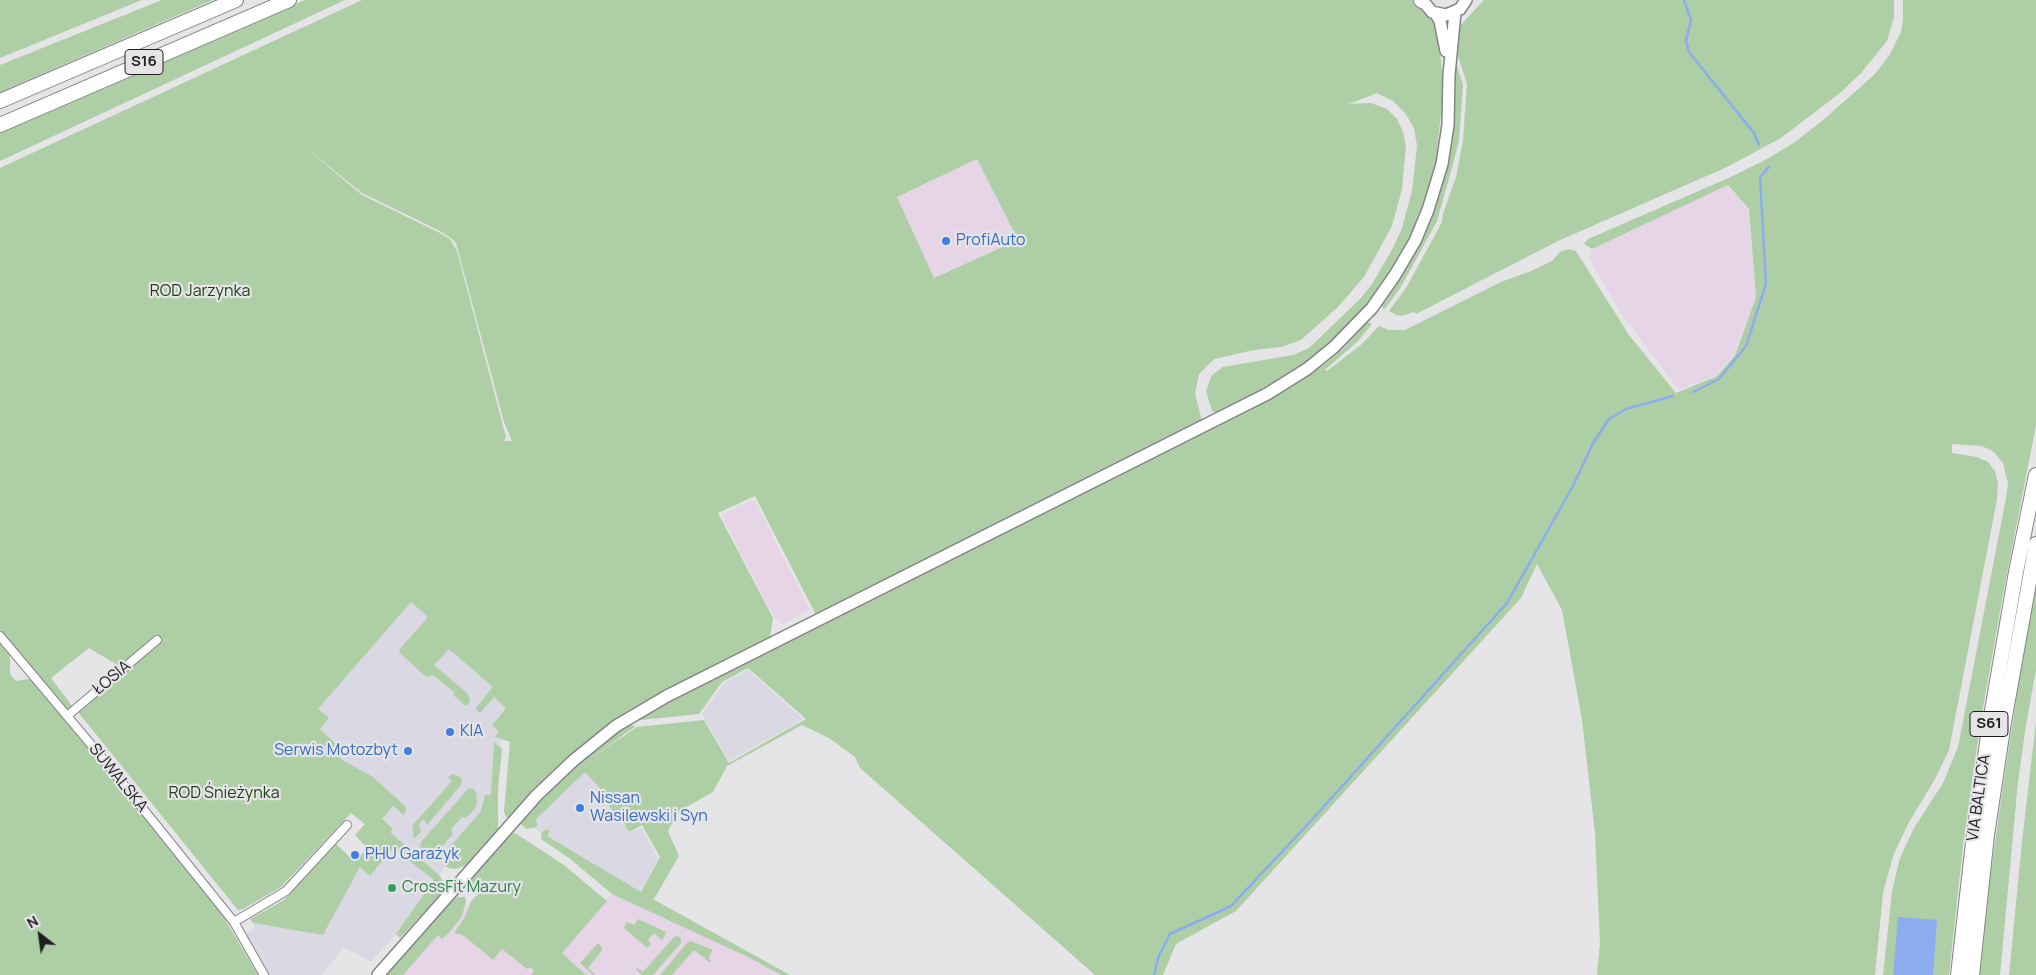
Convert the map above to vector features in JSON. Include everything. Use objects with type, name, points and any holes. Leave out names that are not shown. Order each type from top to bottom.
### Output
[{"type":"highway","name":"S16","points":[[0,101],[236,0]]},
{"type":"highway","name":"S16","points":[[0,125],[288,0]]},
{"type":"highway","name":"VIA BALTICA","points":[[1958,975],[1968,879],[1990,722],[2016,572],[2036,475]]},
{"type":"highway","name":"VIA BALTICA","points":[[1972,975],[1986,844],[2004,722],[2036,544]]},
{"type":"main road","points":[[1422,0],[1436,14],[1440,21],[1445,39],[1449,75]]},
{"type":"main road","points":[[1436,14],[1446,15],[1455,12],[1460,9],[1466,0]]},
{"type":"main road","points":[[378,975],[511,824],[574,760],[604,734],[644,709],[1267,394],[1306,369],[1334,347],[1372,308],[1395,275],[1415,241],[1428,210],[1442,164],[1448,125],[1449,75],[1455,12]]},
{"type":"street","name":"SUWALSKA","points":[[0,636],[234,922],[264,975]]},
{"type":"street","name":"ŁOSIA","points":[[66,716],[158,640]]},
{"type":"street","points":[[234,922],[286,891],[347,825]]},
{"type":"shaded area","points":[[977,159],[1018,240],[933,278],[896,197]]},
{"type":"shaded area","points":[[1727,185],[1748,209],[1756,296],[1734,354],[1716,375],[1679,390],[1621,313],[1588,257],[1592,249]]},
{"type":"shaded area","points":[[754,499],[810,610],[783,624],[774,617],[721,515]]},
{"type":"shaded area","points":[[415,594],[509,679],[489,828],[458,864],[445,867],[436,878],[442,883],[371,962],[344,947],[322,975],[269,975],[246,934],[255,928],[253,923],[323,935],[360,867],[370,875],[394,846],[274,753]]},
{"type":"shaded area","points":[[748,670],[803,719],[729,761],[702,714],[724,683]]},
{"type":"shaded area","points":[[590,765],[629,833],[641,827],[658,859],[640,892],[528,825]]},
{"type":"shaded area","points":[[622,883],[790,975],[550,975],[545,970]]},
{"type":"shaded area","points":[[464,902],[549,975],[401,975]]},
{"type":"green space","points":[[0,0],[142,0],[0,58]]},
{"type":"green space","points":[[162,0],[213,0],[0,92],[0,65]]},
{"type":"green space","points":[[305,0],[345,0],[0,161],[0,132]]},
{"type":"green space","points":[[362,0],[1414,0],[1432,18],[1437,31],[1442,70],[1443,94],[1436,160],[1427,193],[1412,233],[1390,272],[1370,301],[1341,333],[1313,358],[1287,378],[1217,413],[1212,411],[1206,391],[1212,375],[1223,367],[1293,355],[1309,348],[1360,299],[1372,284],[1393,248],[1402,228],[1412,191],[1417,146],[1414,128],[1405,113],[1393,101],[1377,93],[1349,104],[1371,103],[1387,109],[1397,119],[1403,132],[1406,146],[1402,189],[1392,226],[1364,277],[1338,307],[1301,340],[1282,347],[1254,350],[1214,359],[1199,374],[1195,394],[1202,421],[816,615],[755,496],[718,513],[773,618],[770,638],[623,716],[588,740],[566,759],[510,817],[506,817],[504,812],[510,742],[495,737],[499,732],[492,725],[505,710],[505,707],[494,697],[480,713],[475,709],[493,687],[449,649],[434,665],[468,694],[470,702],[466,706],[453,695],[454,692],[433,675],[426,677],[400,653],[399,650],[428,617],[411,602],[318,709],[329,718],[320,729],[340,748],[339,755],[342,760],[373,777],[405,806],[404,815],[393,806],[382,819],[393,829],[390,832],[440,876],[443,882],[443,892],[400,938],[396,934],[434,880],[393,848],[370,876],[360,867],[323,935],[253,923],[250,919],[284,900],[336,844],[354,861],[368,849],[355,835],[365,824],[351,813],[281,887],[238,910],[78,712],[147,654],[147,651],[121,667],[89,648],[51,678],[73,707],[68,709],[64,708],[0,630],[0,168]],"holes":[[[300,143],[362,193],[440,231],[456,243],[504,422],[512,441],[504,441],[506,437],[457,251],[450,239],[362,195]],[[977,159],[1018,240],[934,278],[897,197]]]},
{"type":"green space","points":[[1484,0],[1894,0],[1894,17],[1887,41],[1861,73],[1840,93],[1781,138],[1727,167],[1558,241],[1416,314],[1414,312],[1402,316],[1396,315],[1389,311],[1406,288],[1442,222],[1456,177],[1463,140],[1467,84],[1458,56],[1457,29]]},
{"type":"green space","points":[[1903,0],[2036,0],[2036,425],[1981,719],[1963,846],[1949,975],[1883,975],[1892,891],[1900,858],[1914,828],[1943,783],[1958,747],[2006,498],[2008,483],[2003,463],[1994,452],[1982,446],[1952,444],[1952,453],[1977,457],[1988,462],[1995,471],[1998,483],[1997,499],[1949,750],[1935,779],[1908,824],[1893,856],[1883,893],[1875,975],[1597,975],[1600,943],[1595,833],[1582,720],[1562,610],[1537,564],[1521,598],[1236,911],[1176,944],[1163,975],[1095,975],[860,768],[855,757],[829,738],[802,725],[727,766],[713,792],[679,811],[668,831],[679,856],[654,899],[651,898],[790,975],[781,975],[750,958],[612,894],[569,858],[541,839],[542,832],[548,829],[547,836],[641,892],[660,857],[642,825],[629,832],[611,801],[623,822],[619,822],[611,808],[599,795],[600,788],[585,772],[535,820],[538,825],[536,827],[526,829],[521,824],[524,817],[577,763],[612,735],[629,725],[636,726],[587,761],[637,727],[704,720],[729,763],[806,719],[748,668],[722,682],[699,714],[640,720],[642,716],[675,698],[1269,400],[1324,365],[1345,347],[1367,322],[1372,324],[1358,341],[1325,370],[1327,371],[1362,344],[1379,326],[1389,330],[1405,330],[1501,282],[1552,261],[1560,252],[1569,249],[1576,251],[1629,335],[1676,393],[1717,376],[1735,355],[1756,297],[1749,209],[1728,185],[1592,249],[1584,244],[1588,239],[1733,176],[1795,142],[1875,74],[1889,56],[1901,32]]},
{"type":"green space","points":[[1454,57],[1463,85],[1459,141],[1450,175],[1437,221],[1401,287],[1384,310],[1381,304],[1410,260],[1428,224],[1448,159],[1455,113]]},
{"type":"green space","points":[[2036,588],[2036,670],[2018,782],[2000,975],[1979,975],[1988,891],[2004,780],[2023,654]]},
{"type":"green space","points":[[0,640],[10,653],[10,674],[16,681],[28,679],[34,681],[222,914],[258,975],[0,975]]},
{"type":"green space","points":[[2036,721],[2036,975],[2009,975],[2022,842]]},
{"type":"green space","points":[[494,742],[502,749],[498,788],[498,829],[467,865],[456,869],[448,868],[444,863],[443,855],[481,811],[485,795],[491,795]]},
{"type":"green space","points":[[452,774],[462,779],[461,785],[427,825],[424,819],[419,824],[421,832],[414,839],[412,826],[452,781],[448,777]]},
{"type":"green space","points":[[469,788],[474,789],[476,792],[477,802],[475,808],[466,818],[462,817],[451,829],[453,834],[436,853],[427,855],[420,849],[421,842]]},
{"type":"green space","points":[[515,833],[564,865],[607,901],[562,953],[586,975],[531,975],[534,971],[530,967],[527,969],[502,949],[493,960],[463,935],[454,933],[465,917],[471,901],[483,890],[478,884],[474,888],[469,883],[469,879],[510,834]]},
{"type":"green space","points":[[458,897],[465,897],[466,901],[462,916],[449,933],[442,939],[438,935],[403,975],[386,975],[452,900]]},
{"type":"green space","points":[[638,919],[666,932],[662,940],[654,933],[648,940],[651,944],[647,948],[624,928],[627,922],[634,925]]},
{"type":"green space","points":[[677,936],[681,938],[681,943],[653,975],[642,975],[636,969],[643,972]]},
{"type":"green space","points":[[691,941],[713,950],[709,957],[711,962],[694,950],[672,975],[660,975],[687,943]]},
{"type":"green space","points":[[598,943],[602,947],[601,952],[588,968],[595,974],[593,975],[580,963]]},
{"type":"water","points":[[1898,917],[1937,920],[1933,975],[1893,975]]},
{"type":"waterway","points":[[1684,0],[1691,20],[1686,41],[1689,52],[1754,133],[1759,145]]},
{"type":"waterway","points":[[1693,392],[1719,379],[1746,346],[1766,284],[1760,177],[1769,167]]},
{"type":"waterway","points":[[1154,975],[1158,958],[1170,934],[1231,906],[1309,823],[1507,603],[1573,486],[1593,443],[1609,419],[1626,409],[1673,396]]},
{"type":"place","name":"ProfiAuto","points":[[946,241]]},
{"type":"place","name":"KIA","points":[[450,732]]},
{"type":"place","name":"Serwis Motozbyt","points":[[408,751]]},
{"type":"place","name":"Nissan Wasilewski i Syn","points":[[580,808]]},
{"type":"place","name":"PHU Garażyk","points":[[355,855]]},
{"type":"place","name":"CrossFit Mazury","points":[[392,888]]},
{"type":"park label","name":"ROD Jarzynka","points":[[200,292]]},
{"type":"park label","name":"ROD Śnieżynka","points":[[224,794]]}]
